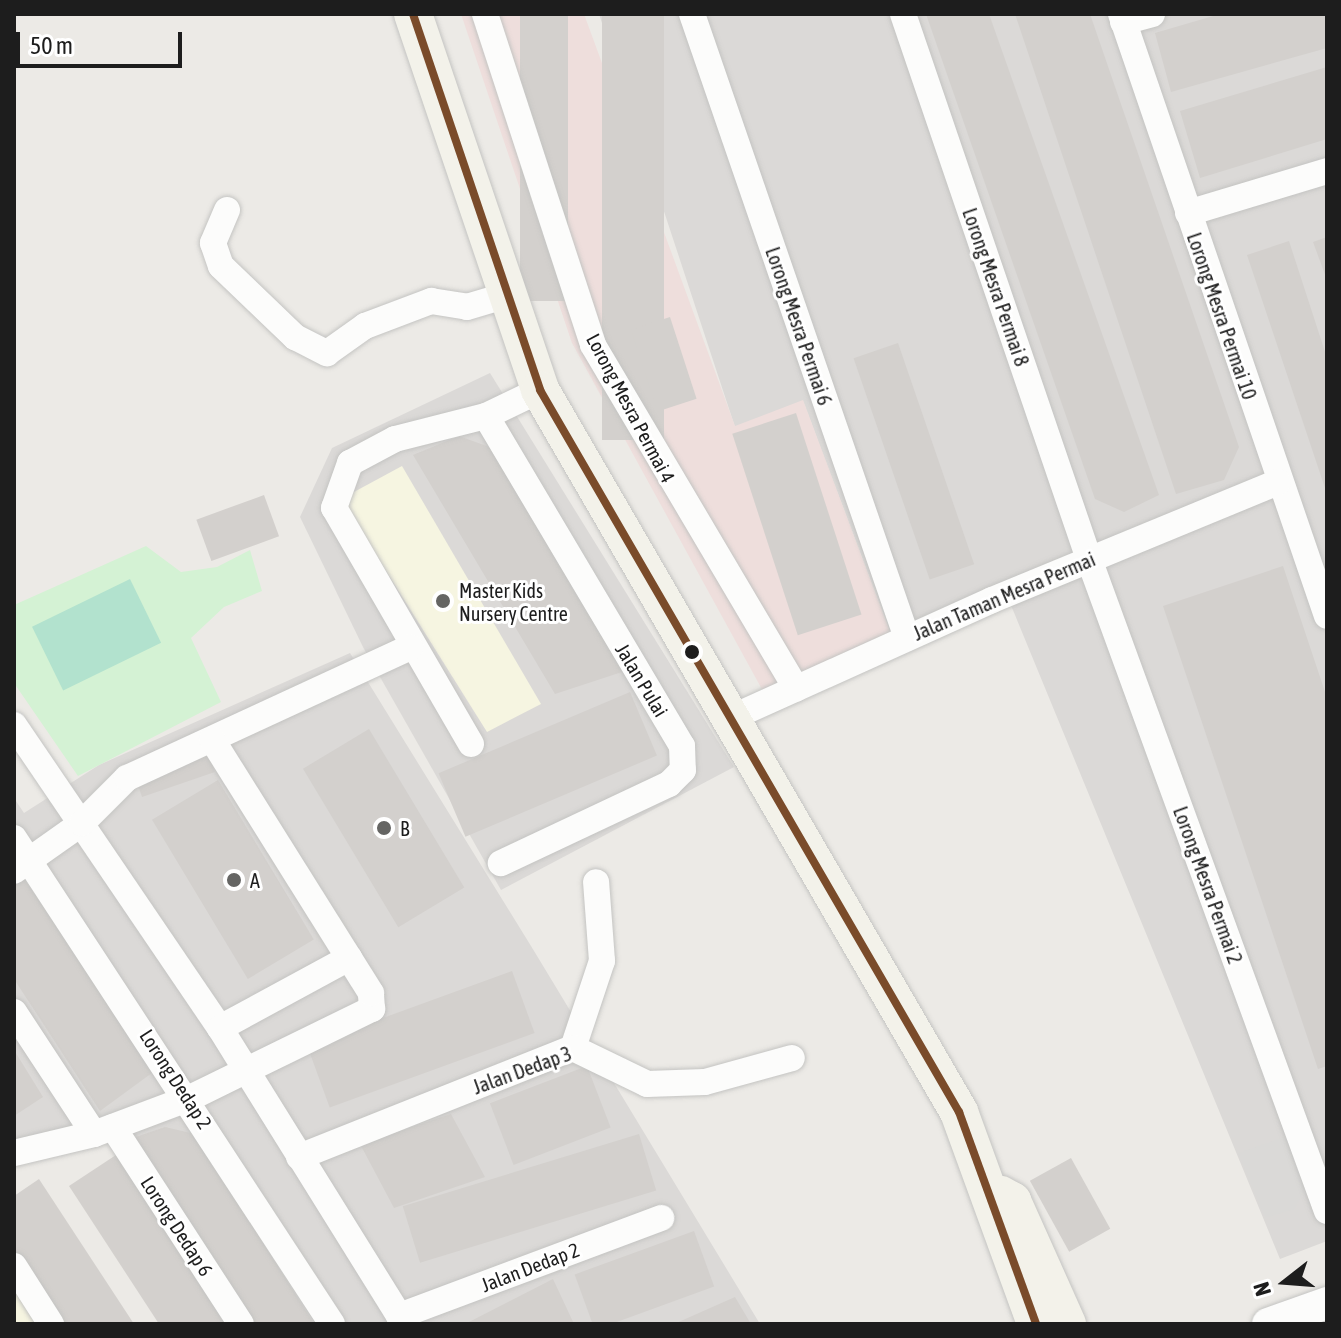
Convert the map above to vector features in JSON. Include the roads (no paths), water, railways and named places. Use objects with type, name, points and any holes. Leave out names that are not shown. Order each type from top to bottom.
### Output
[{"type":"main road","points":[[413,14],[540,390],[733,717],[959,1112],[988,1187],[989,1208],[1020,1282],[1059,1323]]},
{"type":"main road","points":[[988,1187],[1012,1201],[1059,1323]]},
{"type":"main road","points":[[1018,1324],[1020,1282]]},
{"type":"street","name":"Lorong Mesra Permai 4","points":[[485,14],[593,345],[796,688]]},
{"type":"street","name":"Lorong Mesra Permai 6","points":[[692,14],[907,638]]},
{"type":"street","name":"Lorong Mesra Permai 8","points":[[903,14],[1089,559]]},
{"type":"street","points":[[1122,18],[1152,14]]},
{"type":"street","name":"Lorong Mesra Permai 10","points":[[1122,18],[1278,482],[1327,616]]},
{"type":"street","points":[[1188,213],[1327,171]]},
{"type":"street","points":[[227,210],[213,243],[221,266],[295,337],[327,353],[365,326],[431,301],[467,307],[507,295]]},
{"type":"street","points":[[471,744],[410,647],[334,508],[350,463],[395,439],[486,416],[540,390]]},
{"type":"street","name":"Jalan Pulai","points":[[486,416],[682,746],[683,770],[669,784],[501,863]]},
{"type":"street","name":"Jalan Taman Mesra Permai","points":[[733,717],[1089,559],[1278,482]]},
{"type":"street","name":"Lorong Mesra Permai 2","points":[[1089,559],[1327,1211]]},
{"type":"street","points":[[22,866],[82,823],[127,778],[410,647]]},
{"type":"street","points":[[14,725],[220,1028],[402,1320]]},
{"type":"street","points":[[14,1153],[104,1131],[190,1098],[372,1009],[375,1002],[349,958],[212,740]]},
{"type":"street","name":"Lorong Dedap 2","points":[[14,838],[22,866],[190,1098],[332,1324]]},
{"type":"street","points":[[573,1048],[602,961],[596,882]]},
{"type":"street","points":[[220,1028],[349,958]]},
{"type":"street","name":"Lorong Dedap 6","points":[[14,1012],[104,1131],[241,1324]]},
{"type":"street","name":"Jalan Dedap 3","points":[[299,1157],[573,1048],[647,1084],[705,1082],[792,1058]]},
{"type":"street","name":"Jalan Dedap 2","points":[[402,1320],[661,1218]]},
{"type":"street","points":[[14,1266],[51,1324]]},
{"type":"street","points":[[1268,1324],[1327,1303]]},
{"type":"place","name":"Master Kids Nursery Centre","points":[[443,601]]},
{"type":"place","name":"B","points":[[384,828]]},
{"type":"place","name":"A","points":[[234,880]]}]
